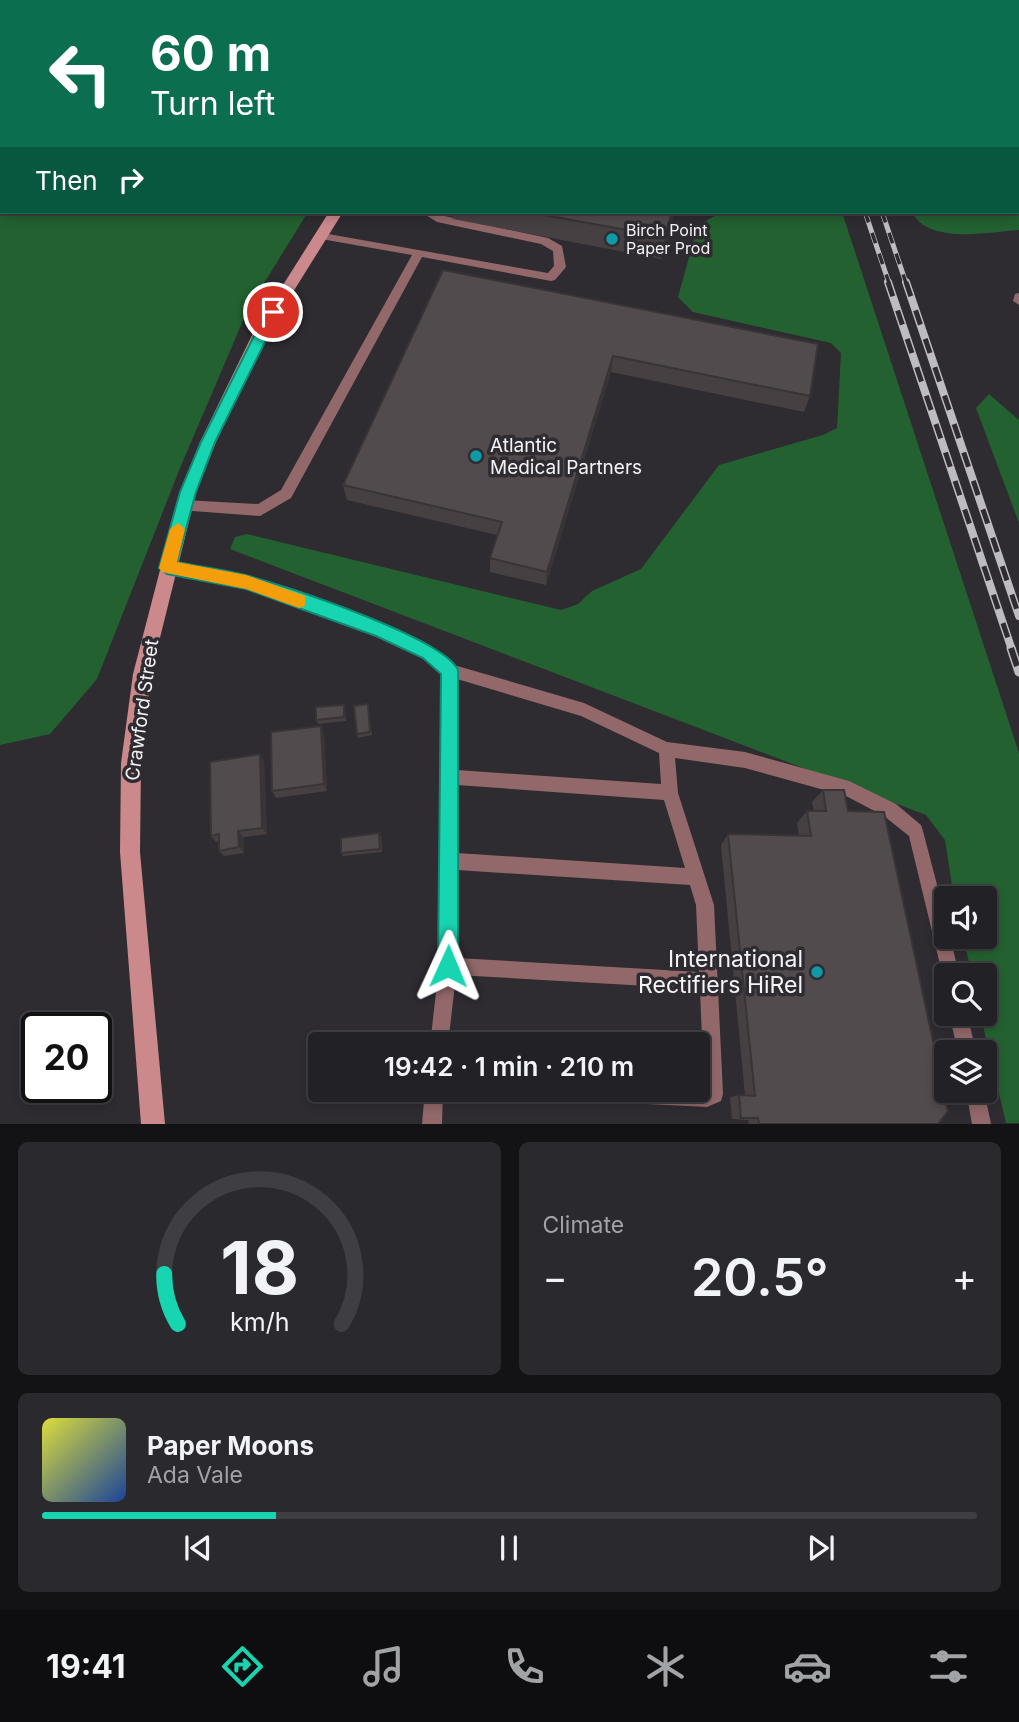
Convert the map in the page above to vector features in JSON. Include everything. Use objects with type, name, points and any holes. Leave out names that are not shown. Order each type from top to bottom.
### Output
[{"type":"main road","name":"Crawford Street","points":[[153,1124],[130,852],[131,776],[142,674],[184,506],[225,404],[261,331],[335,214]]},
{"type":"lane","points":[[321,235],[551,277],[560,267],[558,249],[544,241],[437,218],[430,214]]},
{"type":"lane","points":[[184,506],[260,510],[286,494],[419,253]]},
{"type":"lane","points":[[167,568],[246,582],[382,630],[429,653],[450,670],[584,710],[666,748],[745,760],[849,789],[890,810],[915,831],[947,963]]},
{"type":"lane","points":[[440,1032],[448,966],[450,670]]},
{"type":"lane","points":[[666,748],[670,793],[705,905],[714,1094],[710,1096]]},
{"type":"lane","points":[[450,777],[670,793]]},
{"type":"lane","points":[[449,861],[696,877]]},
{"type":"lane","points":[[448,966],[709,981]]},
{"type":"lane","points":[[432,1124],[434,1102]]},
{"type":"lane","points":[[978,1103],[982,1124]]},
{"type":"green space","points":[[0,214],[307,214],[248,309],[180,468],[97,679],[50,734],[0,745]]},
{"type":"green space","points":[[718,214],[843,214],[1019,753],[1019,1123],[1006,1123],[997,1085],[997,1040],[986,1040],[983,1026],[997,1026],[997,963],[969,963],[966,949],[997,949],[997,886],[952,886],[945,840],[926,815],[230,549],[235,537],[247,534],[561,610],[578,604],[592,591],[641,569],[719,465],[823,435],[837,428],[841,353],[831,343],[693,312],[678,297],[698,225]]},
{"type":"green space","points":[[914,214],[1019,214],[1019,230],[977,234],[945,233],[920,222]]},
{"type":"green space","points":[[989,394],[1019,420],[1019,523],[976,408]]},
{"type":"building","points":[[539,214],[671,214],[665,237]]},
{"type":"building","name":"Atlantic Medical Partners","points":[[443,270],[818,344],[810,396],[613,356],[547,572],[490,558],[502,522],[343,485]]},
{"type":"building","points":[[368,704],[370,732],[357,734],[354,706]]},
{"type":"building","points":[[344,705],[344,717],[316,720],[316,707]]},
{"type":"building","points":[[321,726],[324,784],[272,791],[271,732]]},
{"type":"building","points":[[260,754],[262,828],[238,831],[239,847],[219,851],[219,834],[211,836],[210,762]]},
{"type":"building","name":"International Rectifiers HiRel","points":[[823,790],[844,790],[848,811],[884,812],[934,1046],[934,1103],[946,1103],[948,1111],[938,1124],[759,1124],[758,1118],[741,1118],[739,1095],[755,1096],[728,834],[811,836],[807,811],[826,811]]},
{"type":"building","points":[[379,833],[380,849],[341,853],[341,838]]},
{"type":"railway","points":[[866,214],[889,283]]},
{"type":"railway","points":[[883,214],[906,283]]},
{"type":"railway","points":[[888,282],[1012,650]]},
{"type":"railway","points":[[906,282],[1019,616]]},
{"type":"railway","points":[[1011,648],[1019,672]]},
{"type":"slow traffic","points":[[178,529],[167,568],[246,582],[299,601]]},
{"type":"place","name":"Birch Point Paper Prod","points":[[612,239]]},
{"type":"place","name":"Atlantic Medical Partners","points":[[476,456]]},
{"type":"place","name":"International Rectifiers HiRel","points":[[817,972]]},
{"type":"route","points":[[273,312],[261,331],[208,442],[188,492],[167,568],[246,582],[382,630],[429,653],[450,670],[448,966]]}]
